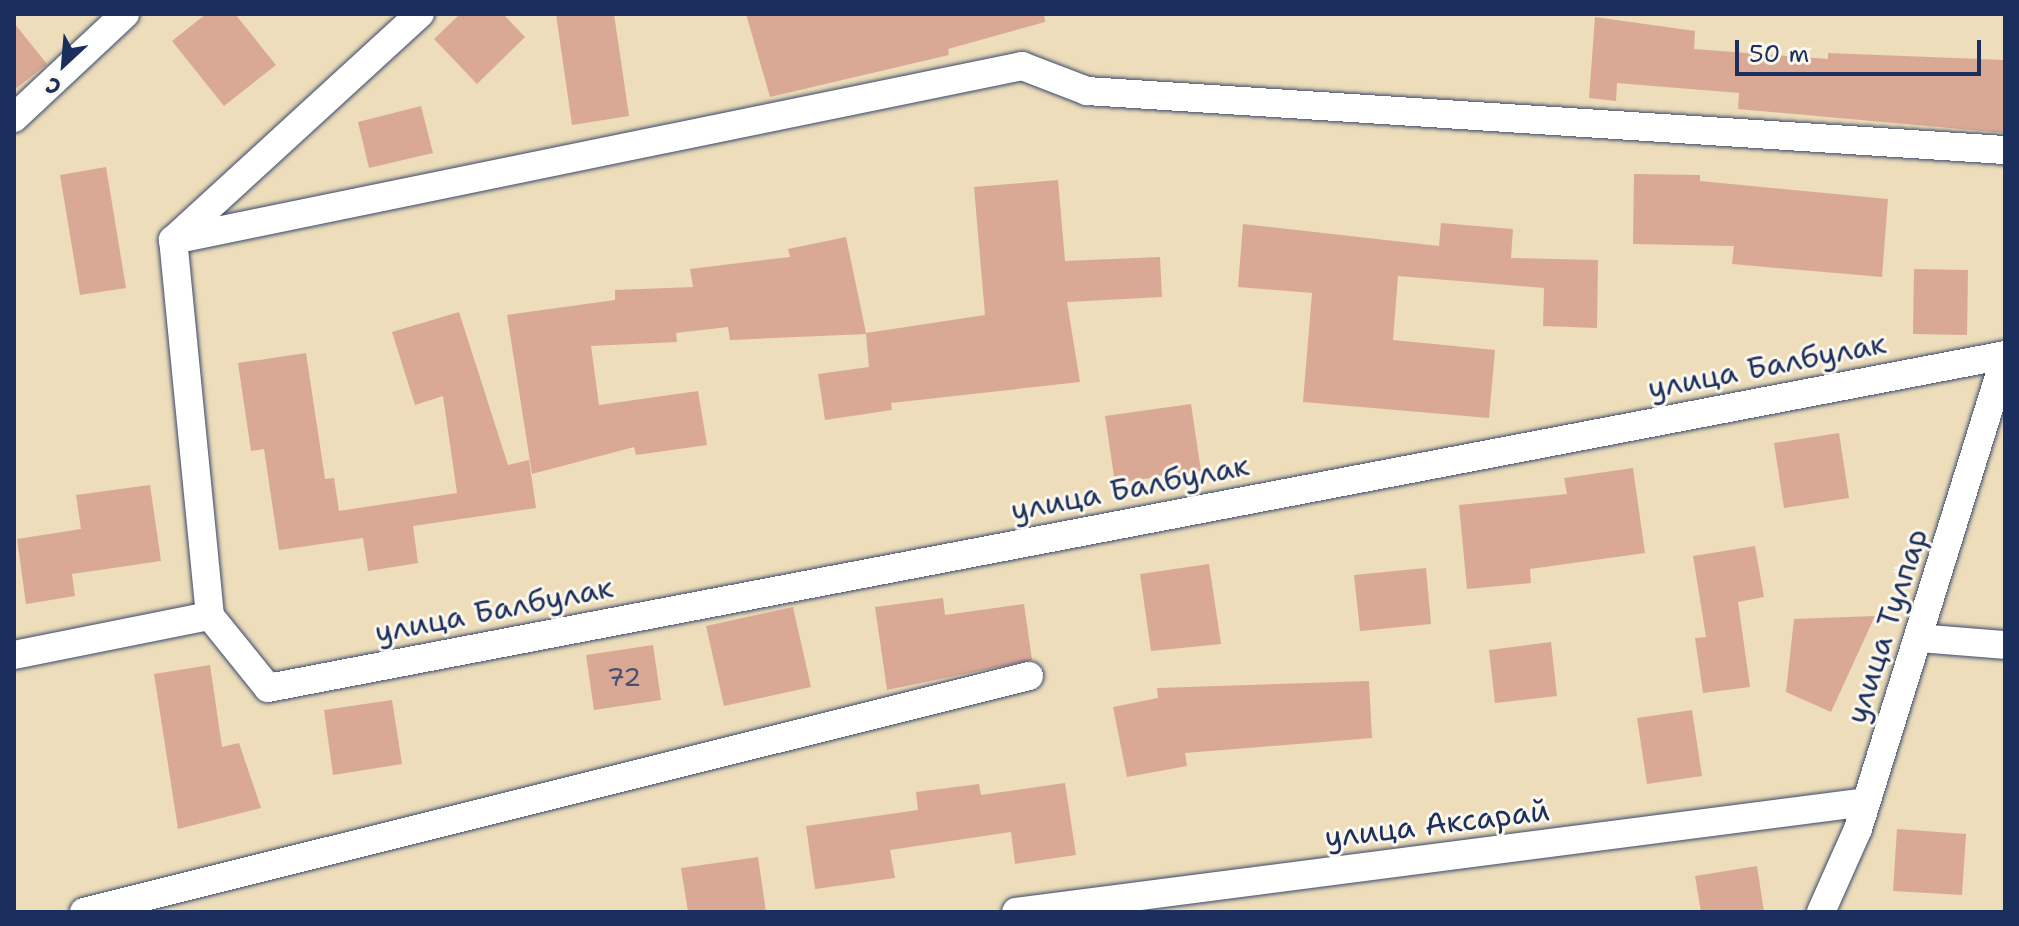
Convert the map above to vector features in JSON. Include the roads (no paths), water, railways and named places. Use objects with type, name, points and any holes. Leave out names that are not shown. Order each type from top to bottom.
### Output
[{"type":"street","points":[[14,118],[125,14]]},
{"type":"street","points":[[173,240],[420,14]]},
{"type":"street","points":[[173,240],[1022,66],[1087,91],[2005,150]]},
{"type":"street","points":[[14,655],[210,616],[173,240]]},
{"type":"street","name":"улица Балбулак","points":[[210,616],[268,688],[2005,355]]},
{"type":"street","name":"улица Тулпар","points":[[1821,912],[1866,802],[2005,355]]},
{"type":"street","points":[[1918,638],[2005,645]]},
{"type":"street","points":[[84,912],[1029,676]]},
{"type":"street","name":"улица Аксарай","points":[[1016,912],[1866,802]]}]
